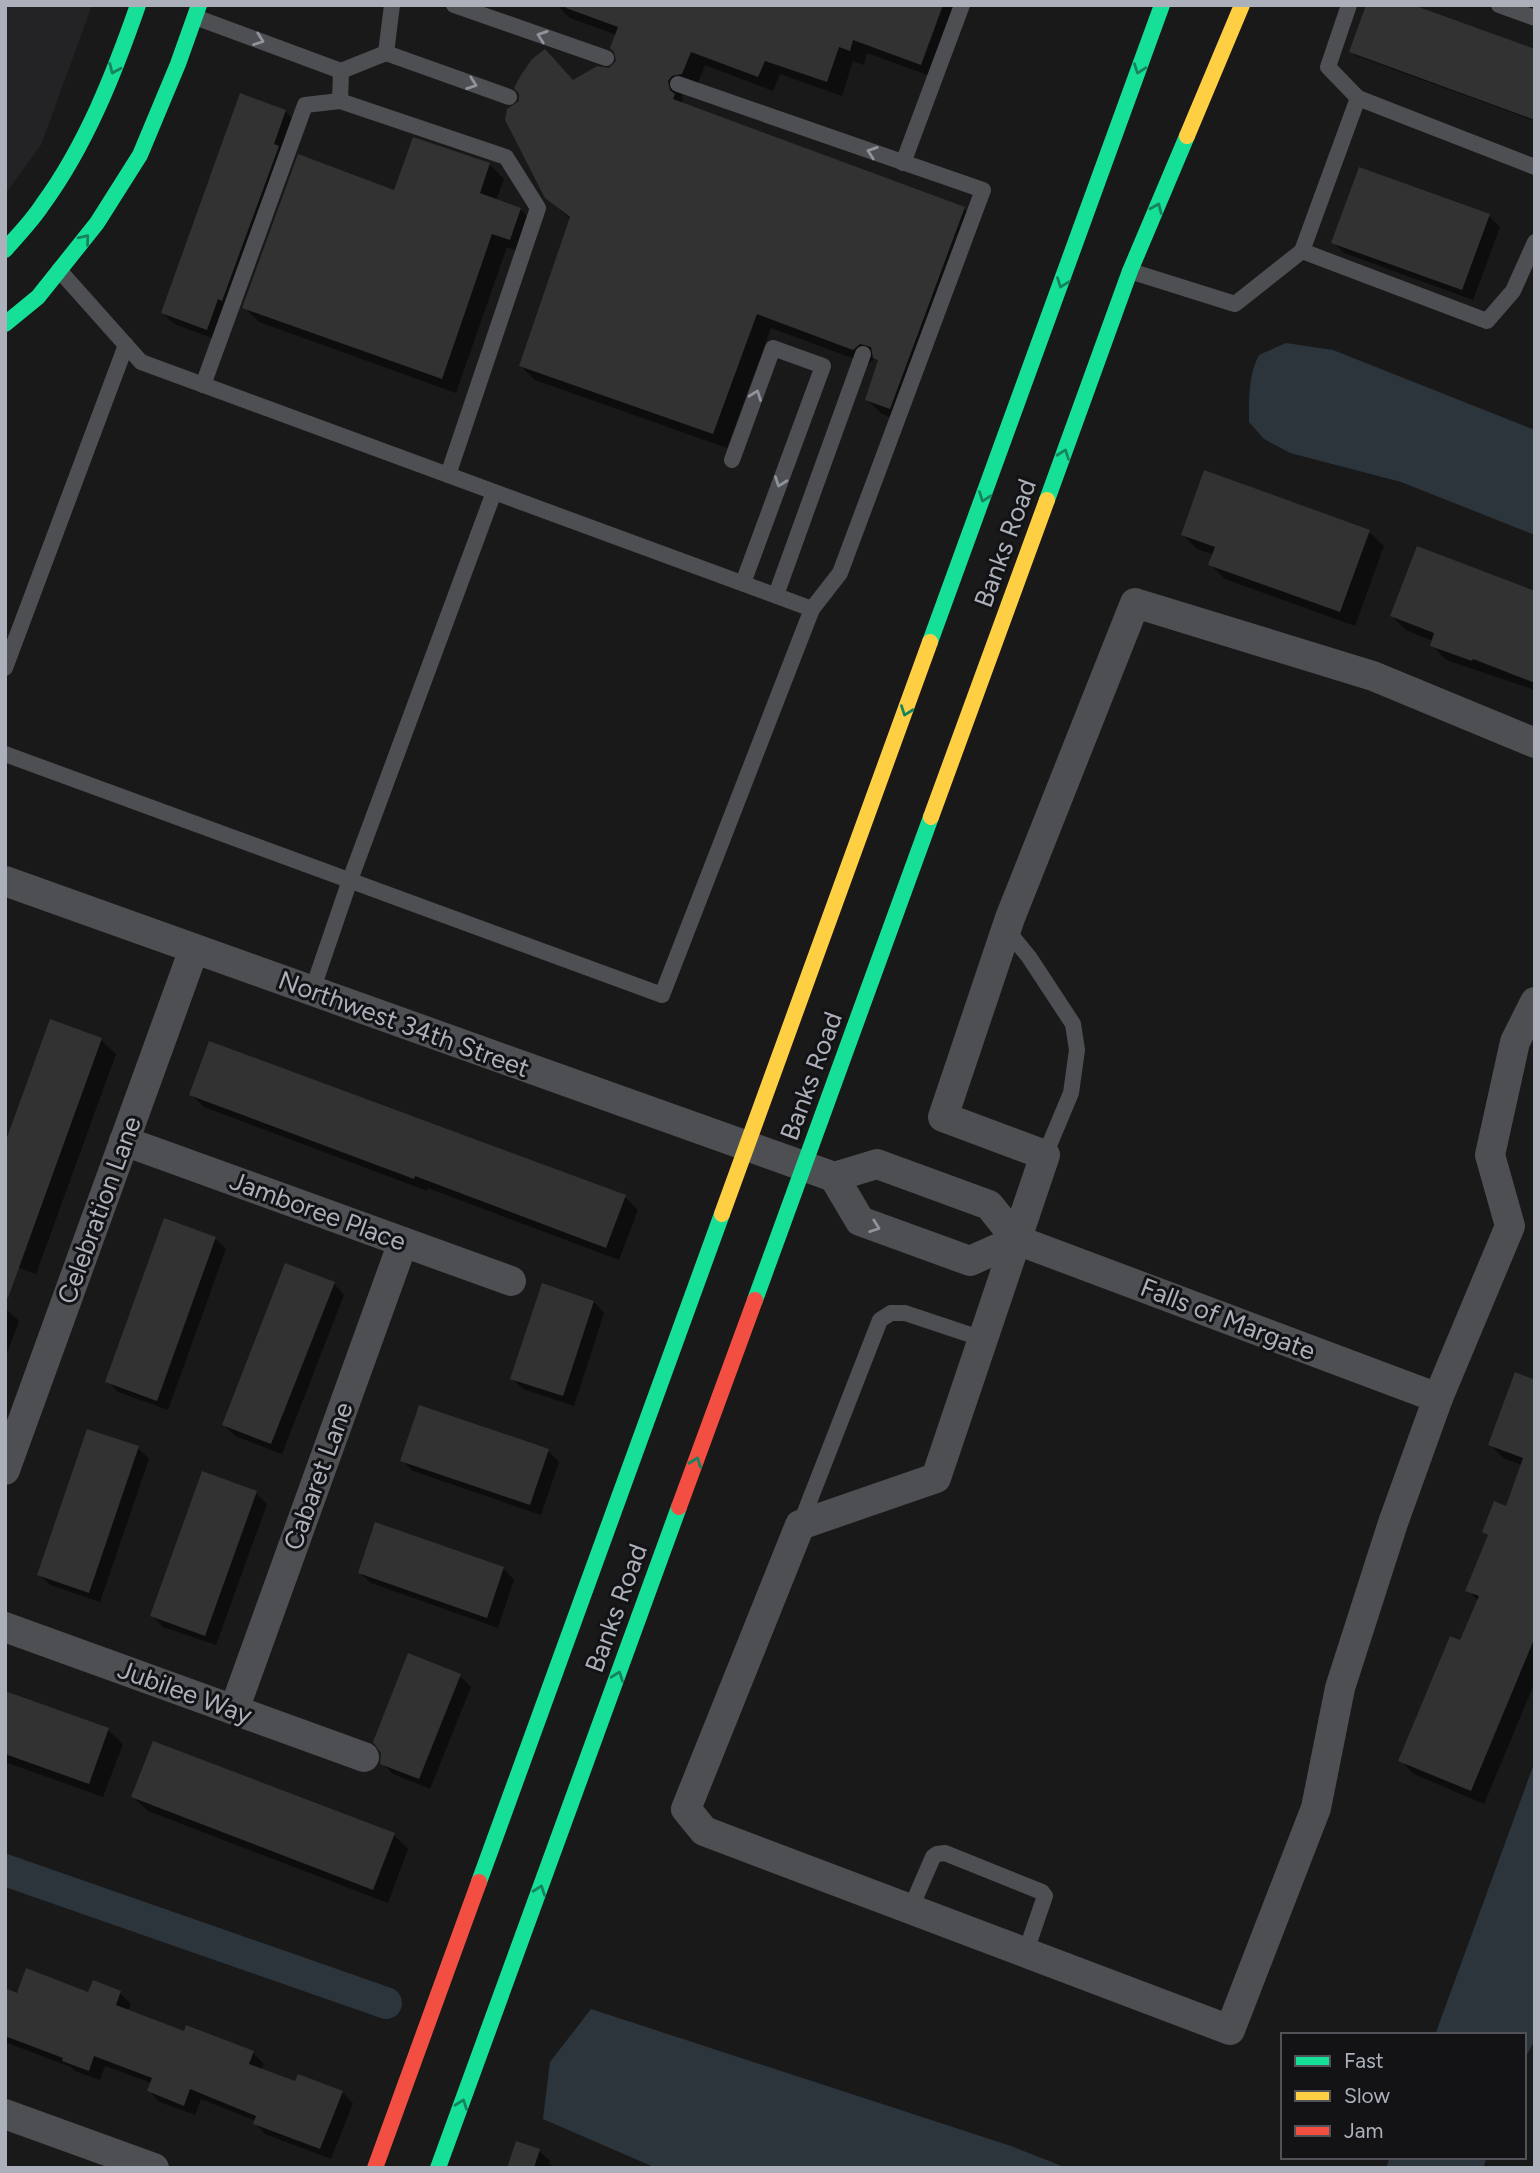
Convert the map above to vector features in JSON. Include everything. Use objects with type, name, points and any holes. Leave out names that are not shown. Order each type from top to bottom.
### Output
[{"type":"street","points":[[5,250],[48,198],[88,131],[124,46],[138,5]]},
{"type":"street","name":"Banks Road","points":[[375,2168],[1163,5]]},
{"type":"street","name":"Banks Road","points":[[438,2168],[1130,271],[1242,5]]},
{"type":"street","points":[[5,324],[38,297],[97,223],[140,155],[197,11]]},
{"type":"street","points":[[1535,743],[1373,676],[1135,603],[1006,929],[943,1117],[1045,1154],[936,1478],[800,1525],[686,1809],[704,1831],[1230,2030],[1316,1808],[1340,1688],[1393,1524],[1438,1398],[1510,1226],[1490,1155],[1515,1042],[1535,1002]]},
{"type":"street","name":"Northwest 34th Street","points":[[5,881],[804,1166]]},
{"type":"street","name":"Celebration Lane","points":[[5,1470],[194,949]]},
{"type":"street","name":"Jamboree Place","points":[[124,1141],[511,1281]]},
{"type":"street","points":[[804,1166],[834,1177],[877,1164],[989,1205],[1017,1240]]},
{"type":"street","points":[[834,1177],[860,1221],[970,1261],[1017,1240]]},
{"type":"street","name":"Falls of Margate","points":[[1017,1240],[1438,1398]]},
{"type":"street","name":"Cabaret Lane","points":[[234,1710],[402,1242]]},
{"type":"street","name":"Jubilee Way","points":[[5,1628],[364,1757]]},
{"type":"street","points":[[5,2114],[155,2168]]},
{"type":"lane","points":[[386,53],[392,5]]},
{"type":"lane","points":[[454,5],[606,58]]},
{"type":"lane","points":[[903,163],[962,5]]},
{"type":"lane","points":[[1349,5],[1328,67],[1358,98],[1535,167]]},
{"type":"lane","points":[[1499,5],[1535,18]]},
{"type":"lane","points":[[197,11],[341,71],[386,53],[509,97]]},
{"type":"lane","points":[[340,101],[341,71]]},
{"type":"lane","points":[[5,754],[662,995],[811,609],[840,573],[983,190],[678,84]]},
{"type":"lane","points":[[1130,271],[1235,304],[1302,251],[1358,98]]},
{"type":"lane","points":[[203,385],[305,105],[340,101],[506,157],[538,208],[447,475]]},
{"type":"lane","points":[[1302,251],[1486,321],[1513,291],[1535,242]]},
{"type":"lane","points":[[59,270],[141,362],[811,609]]},
{"type":"lane","points":[[5,668],[126,345]]},
{"type":"lane","points":[[732,460],[772,348],[823,366],[743,583]]},
{"type":"lane","points":[[776,595],[863,354]]},
{"type":"lane","points":[[312,991],[494,492]]},
{"type":"lane","points":[[1006,929],[1029,957],[1073,1024],[1077,1050],[1071,1093],[1045,1154]]},
{"type":"lane","points":[[800,1525],[880,1320],[891,1313],[905,1313],[983,1339]]},
{"type":"lane","points":[[910,1910],[933,1857],[937,1853],[945,1853],[1042,1892],[1045,1896],[1043,1906],[1025,1954]]},
{"type":"shaded area","points":[[5,5],[92,5],[41,145],[5,194]]},
{"type":"shaded area","points":[[1286,343],[1333,350],[1535,430],[1535,535],[1401,482],[1290,453],[1264,439],[1249,422],[1253,371],[1259,355]]},
{"type":"shaded area","points":[[1535,1761],[1535,2040],[1526,2056],[1526,2033],[1436,2033]]},
{"type":"shaded area","points":[[591,2009],[1011,2146],[1067,2168],[656,2168],[543,2119],[550,2062]]},
{"type":"shaded area","points":[[1389,2159],[1486,2159],[1483,2168],[1386,2168]]},
{"type":"building","points":[[566,5],[943,5],[921,65],[853,40],[850,51],[839,47],[827,82],[765,61],[758,77],[691,52],[682,74],[672,76],[668,81],[670,90],[675,94],[673,99],[965,207],[890,409],[865,400],[878,360],[873,358],[871,347],[860,344],[853,350],[757,314],[713,434],[519,366],[570,217],[545,198],[505,120],[507,109],[519,101],[519,94],[514,88],[521,75],[532,59],[545,49],[573,80],[597,66],[609,68],[616,61],[610,48],[618,27],[566,8]]},
{"type":"building","points":[[1366,5],[1413,5],[1535,49],[1535,120],[1349,52]]},
{"type":"building","points":[[240,93],[286,110],[274,144],[279,146],[222,301],[218,299],[207,330],[161,313]]},
{"type":"building","points":[[413,137],[490,163],[480,193],[521,208],[510,240],[492,234],[442,379],[242,308],[298,154],[394,190]]},
{"type":"building","points":[[1359,167],[1490,214],[1462,290],[1331,243]]},
{"type":"building","points":[[1204,470],[1370,530],[1340,612],[1208,565],[1215,547],[1181,535]]},
{"type":"building","points":[[1417,546],[1535,591],[1535,683],[1430,646],[1434,633],[1390,616]]},
{"type":"building","points":[[50,1019],[102,1038],[8,1298],[5,1297],[5,1143]]},
{"type":"building","points":[[209,1041],[626,1195],[606,1248],[189,1095]]},
{"type":"building","points":[[164,1218],[216,1237],[157,1401],[105,1382]]},
{"type":"building","points":[[285,1263],[335,1282],[271,1444],[222,1425]]},
{"type":"building","points":[[542,1283],[594,1301],[563,1396],[510,1379]]},
{"type":"building","points":[[1515,1372],[1535,1380],[1535,1637],[1471,1791],[1398,1761],[1450,1636],[1460,1640],[1479,1596],[1465,1591],[1488,1535],[1482,1532],[1494,1501],[1506,1506],[1523,1458],[1488,1445]]},
{"type":"building","points":[[419,1405],[549,1449],[530,1505],[400,1461]]},
{"type":"building","points":[[87,1429],[139,1446],[89,1593],[37,1575]]},
{"type":"building","points":[[202,1471],[257,1491],[205,1636],[150,1616]]},
{"type":"building","points":[[375,1522],[504,1567],[487,1618],[358,1573]]},
{"type":"building","points":[[408,1653],[461,1674],[419,1779],[380,1764],[381,1753],[373,1742]]},
{"type":"building","points":[[5,1691],[109,1728],[89,1784],[5,1754]]},
{"type":"building","points":[[153,1741],[395,1833],[373,1890],[131,1797]]},
{"type":"building","points":[[26,1968],[88,1992],[93,1980],[121,1991],[116,2005],[184,2031],[186,2025],[254,2051],[249,2064],[295,2081],[298,2074],[343,2091],[320,2149],[253,2124],[256,2116],[190,2089],[184,2106],[147,2091],[152,2078],[94,2056],[89,2071],[5,2036],[5,1988],[17,1993]]},
{"type":"building","points":[[516,2141],[540,2149],[534,2168],[507,2168]]},
{"type":"waterway","points":[[5,1870],[386,2003]]},
{"type":"traffic: fast","points":[[5,250],[39,210],[73,158],[109,83],[138,5]]},
{"type":"traffic: fast","points":[[5,324],[38,297],[97,223],[140,155],[199,5]]},
{"type":"traffic: fast","points":[[930,642],[1162,5]]},
{"type":"traffic: fast","points":[[1047,500],[1130,271],[1187,136]]},
{"type":"traffic: fast","points":[[755,1300],[931,817]]},
{"type":"traffic: fast","points":[[479,1882],[722,1214]]},
{"type":"traffic: fast","points":[[438,2168],[679,1507]]},
{"type":"traffic: slow","points":[[1187,136],[1242,5]]},
{"type":"traffic: slow","points":[[931,817],[1047,500]]},
{"type":"traffic: slow","points":[[722,1214],[930,642]]},
{"type":"traffic: jam","points":[[679,1507],[755,1300]]},
{"type":"traffic: jam","points":[[375,2168],[479,1882]]}]
